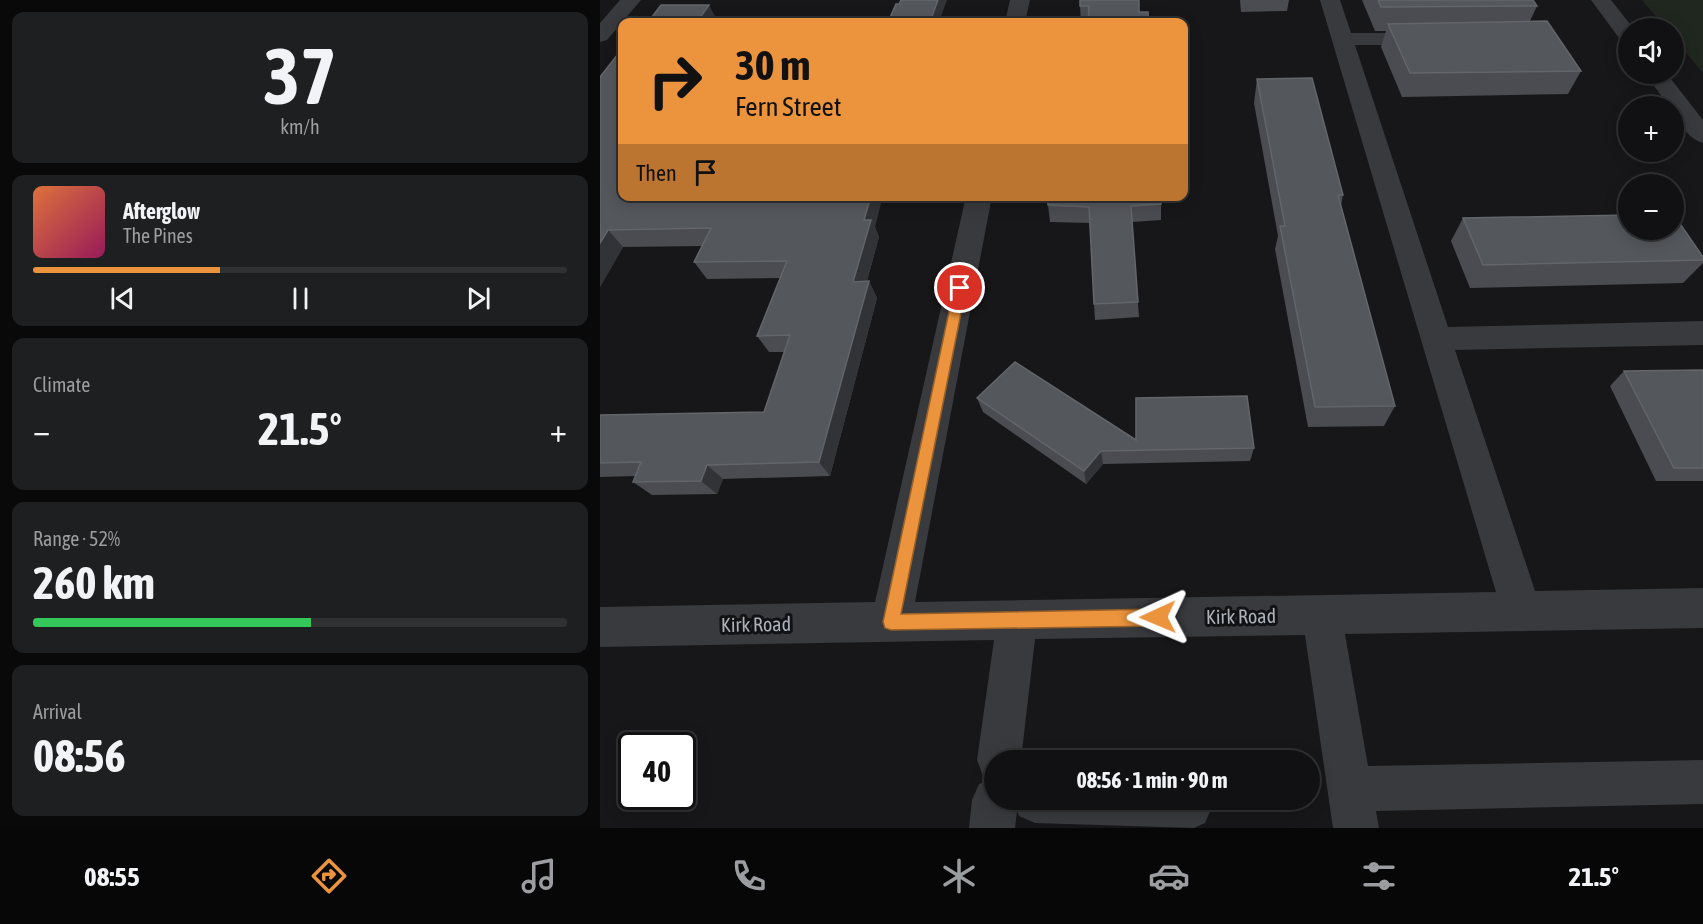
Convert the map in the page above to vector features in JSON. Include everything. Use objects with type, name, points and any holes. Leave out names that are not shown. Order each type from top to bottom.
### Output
[{"type":"street","points":[[600,36],[631,0]]},
{"type":"street","points":[[1016,18],[1020,0]]},
{"type":"street","points":[[1330,0],[1522,612]]},
{"type":"street","points":[[1601,0],[1618,23]]},
{"type":"street","points":[[1343,39],[1447,38]]},
{"type":"street","points":[[1664,84],[1703,136]]},
{"type":"street","points":[[891,622],[978,201]]},
{"type":"street","points":[[1436,339],[1703,333]]},
{"type":"street","name":"Kirk Road","points":[[600,627],[1703,608]]},
{"type":"street","points":[[1322,615],[1352,808],[1703,782]]},
{"type":"street","points":[[1000,750],[1017,620]]},
{"type":"street","points":[[992,828],[994,810]]},
{"type":"shaded area","points":[[1642,0],[1703,0],[1703,73],[1684,50],[1684,18],[1657,18]]},
{"type":"building","points":[[901,0],[938,0],[931,18],[890,18],[896,4],[899,4]]},
{"type":"building","points":[[1080,0],[1139,0],[1139,12],[1148,12],[1149,18],[1088,18],[1089,6],[1080,6]]},
{"type":"building","points":[[1378,0],[1533,0],[1537,6],[1381,7]]},
{"type":"building","points":[[661,5],[709,5],[700,18],[651,18]]},
{"type":"building","points":[[1547,21],[1581,71],[1410,73],[1388,24]]},
{"type":"building","points":[[618,54],[618,201],[870,201],[864,220],[871,220],[853,282],[869,281],[819,462],[707,465],[701,481],[633,482],[641,462],[600,463],[600,415],[764,412],[790,335],[757,336],[787,261],[694,262],[711,228],[608,230],[600,243],[600,77]]},
{"type":"building","points":[[1312,78],[1343,195],[1338,195],[1395,406],[1315,407],[1280,226],[1285,226],[1257,79]]},
{"type":"building","points":[[1048,201],[1161,201],[1161,204],[1131,206],[1138,302],[1094,304],[1089,207],[1048,205]]},
{"type":"building","points":[[1618,215],[1618,240],[1684,240],[1684,229],[1703,260],[1483,265],[1463,218]]},
{"type":"building","points":[[1015,362],[1136,440],[1136,398],[1247,396],[1254,448],[1101,451],[1084,471],[977,398]]},
{"type":"building","points":[[1703,370],[1703,468],[1674,468],[1624,371]]},
{"type":"route","points":[[960,288],[891,622],[1158,617]]}]
